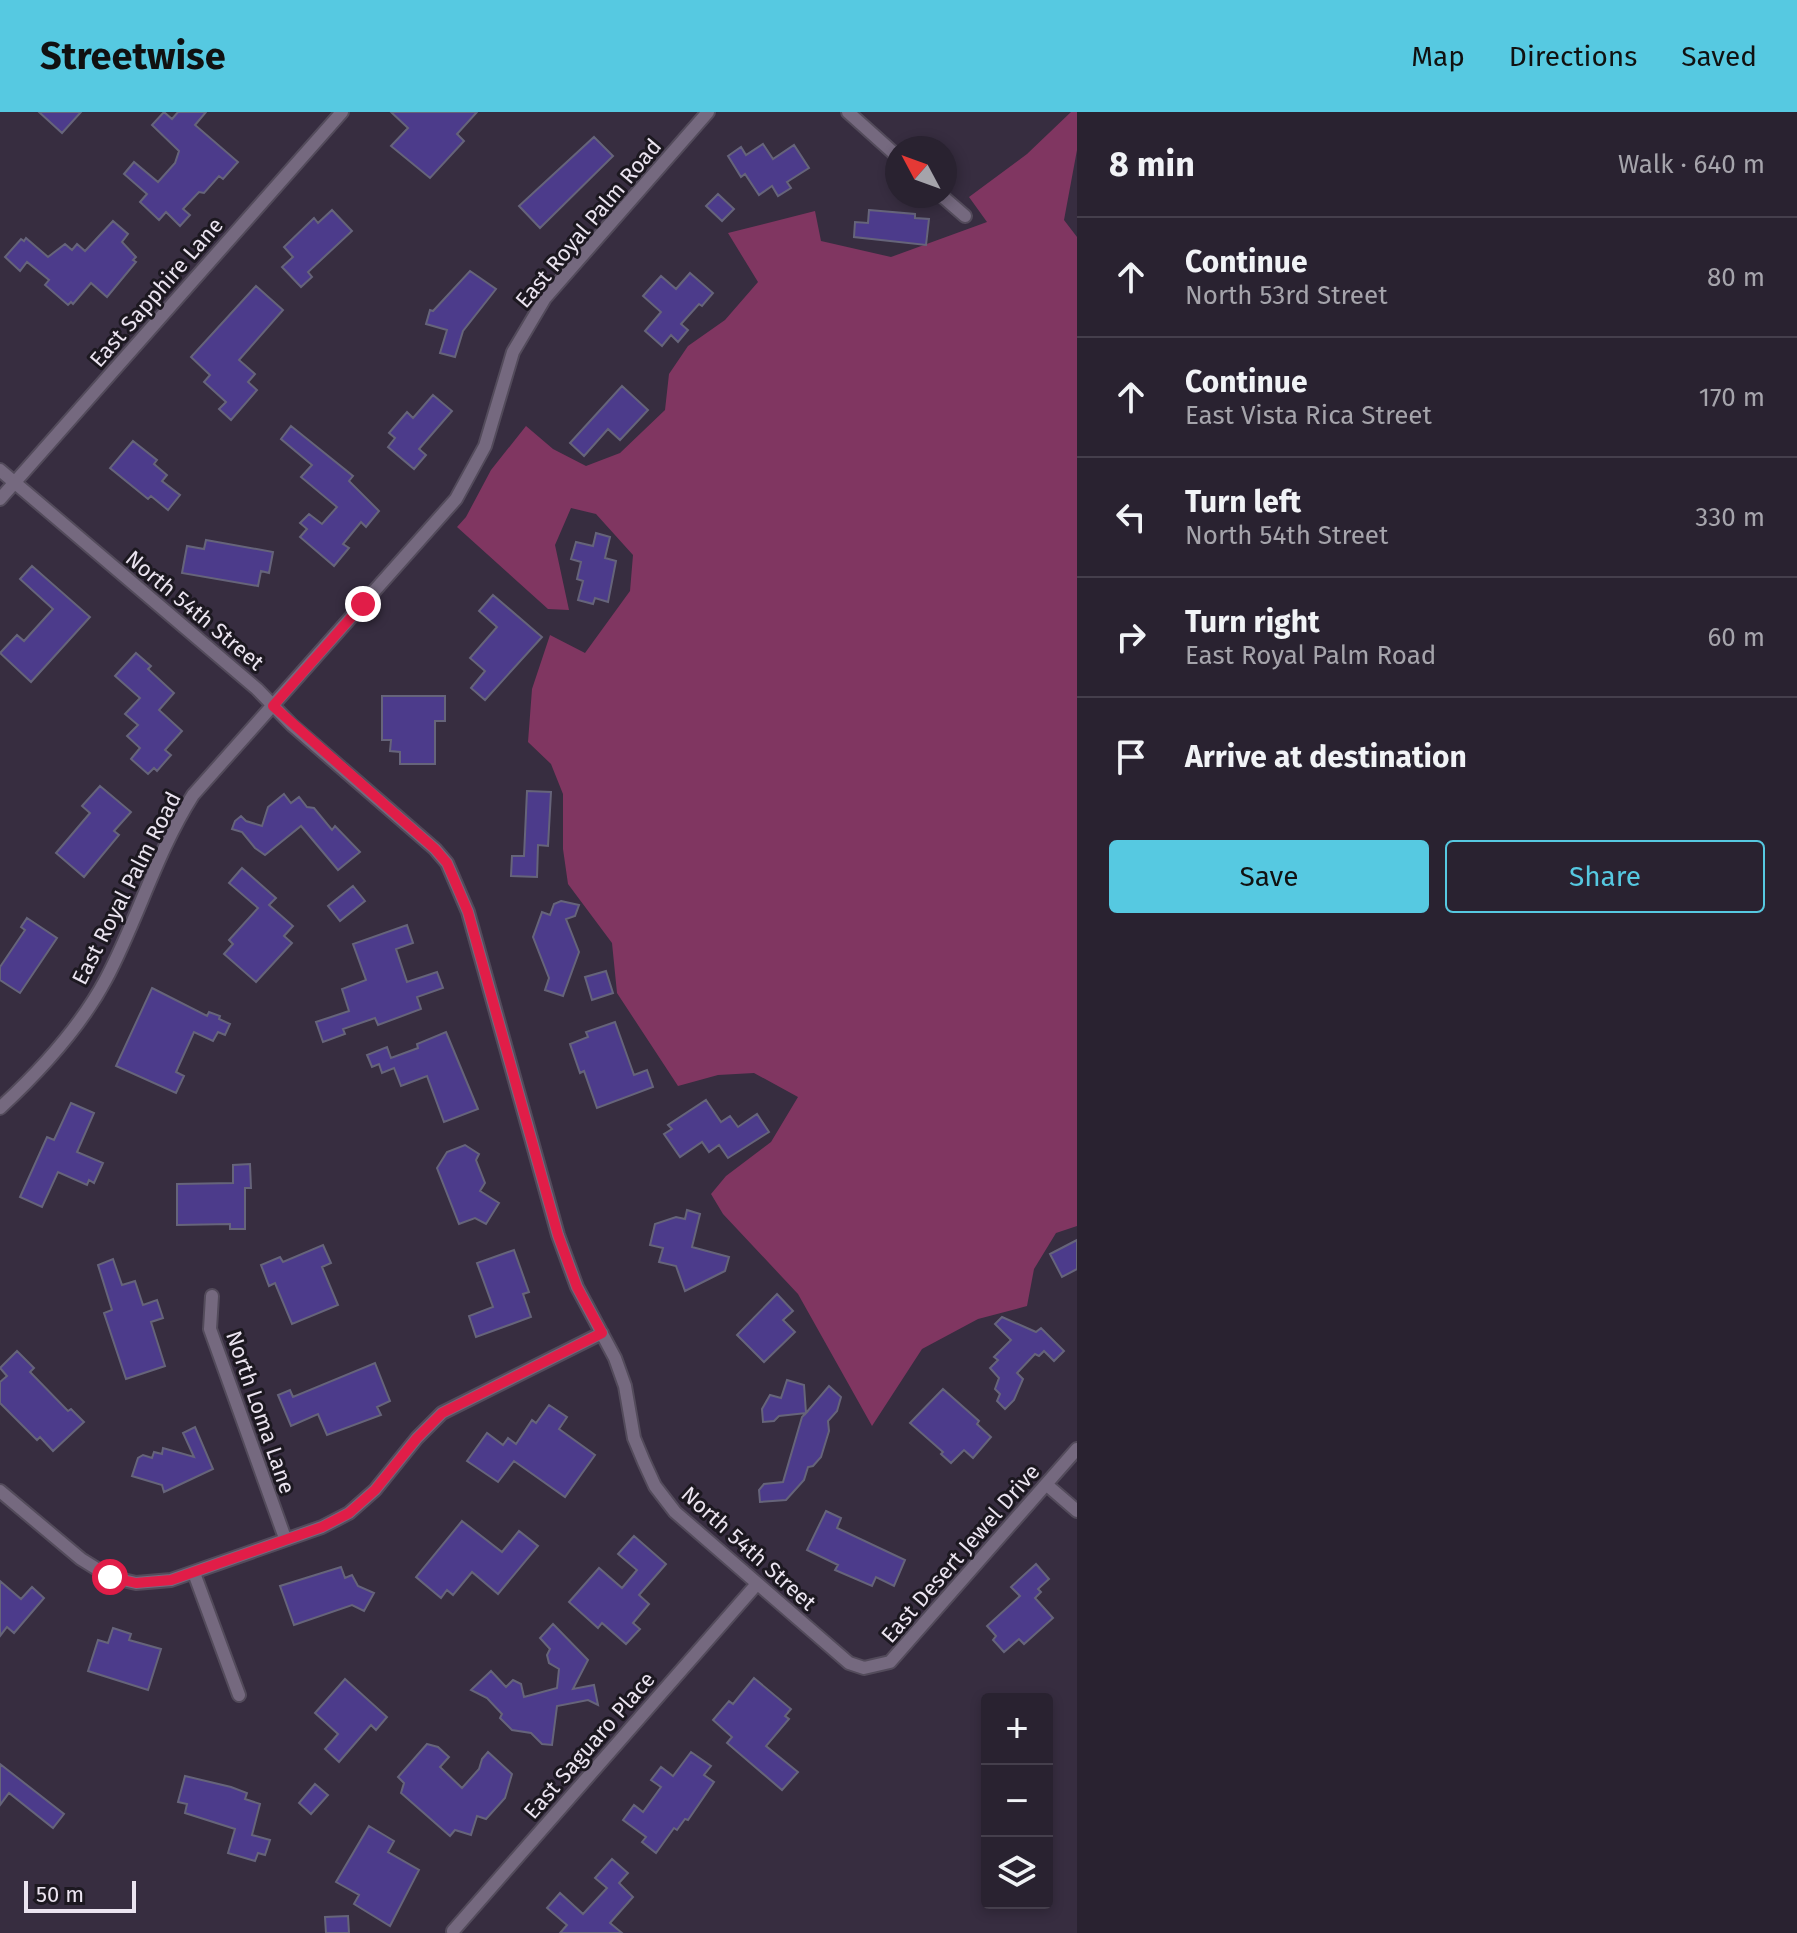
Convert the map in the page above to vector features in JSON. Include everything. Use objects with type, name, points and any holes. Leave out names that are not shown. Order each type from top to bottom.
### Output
[{"type":"street","name":"East Sapphire Lane","points":[[0,499],[342,112]]},
{"type":"street","name":"East Royal Palm Road","points":[[0,1108],[58,1047],[105,981],[168,838],[193,795],[456,499],[485,446],[513,352],[545,298],[708,112]]},
{"type":"street","points":[[848,112],[885,145]]},
{"type":"street","points":[[956,208],[965,216]]},
{"type":"street","name":"North 54th Street","points":[[0,470],[273,706],[447,863],[468,912],[558,1235],[577,1287],[602,1333],[625,1386],[634,1438],[655,1486],[675,1512],[756,1585],[849,1663],[864,1668]]},
{"type":"street","name":"North Loma Lane","points":[[212,1296],[210,1329],[285,1538]]},
{"type":"street","points":[[0,1491],[81,1559],[110,1577],[136,1583],[171,1580],[322,1527],[349,1513],[375,1490],[417,1438],[442,1413],[602,1333]]},
{"type":"street","name":"East Desert Jewel Drive","points":[[864,1668],[890,1662],[1077,1449]]},
{"type":"street","points":[[1047,1485],[1077,1511]]},
{"type":"street","points":[[194,1573],[239,1695]]},
{"type":"street","name":"East Saguaro Place","points":[[453,1931],[756,1585]]},
{"type":"shaded area","points":[[1071,112],[1077,112],[1077,150],[1064,220],[1077,237],[1077,1226],[1056,1233],[1034,1269],[1027,1306],[978,1319],[922,1349],[872,1426],[798,1294],[723,1214],[711,1194],[726,1176],[771,1142],[798,1097],[754,1073],[718,1075],[678,1086],[617,993],[612,943],[568,884],[563,849],[563,794],[551,764],[528,742],[532,689],[550,635],[585,653],[630,591],[633,555],[596,514],[571,508],[555,545],[569,610],[548,609],[457,527],[466,517],[491,470],[526,426],[553,449],[586,466],[620,453],[665,410],[669,374],[688,346],[725,320],[758,282],[728,233],[815,211],[821,241],[891,257],[987,222],[969,197],[1027,154]]},
{"type":"building","points":[[39,112],[81,112],[62,133]]},
{"type":"building","points":[[164,112],[172,119],[178,112],[206,112],[195,125],[238,162],[223,179],[219,176],[183,209],[190,215],[180,226],[166,212],[159,220],[140,202],[147,194],[124,174],[134,162],[158,182],[175,163],[179,151],[152,125]]},
{"type":"building","points":[[391,112],[477,112],[457,134],[464,141],[430,178],[391,146],[408,128]]},
{"type":"building","points":[[594,137],[613,156],[540,228],[519,206]]},
{"type":"building","points":[[763,144],[773,159],[794,145],[809,168],[787,182],[791,188],[778,196],[772,186],[759,195],[745,174],[741,177],[728,156],[741,147],[746,155]]},
{"type":"building","points":[[718,194],[734,209],[722,221],[706,206]]},
{"type":"building","points":[[332,210],[352,231],[308,272],[312,277],[301,287],[282,267],[293,257],[284,247],[314,218],[318,223]]},
{"type":"building","points":[[869,210],[915,214],[915,218],[929,219],[926,245],[854,237],[855,222],[868,223]]},
{"type":"building","points":[[113,221],[128,234],[122,242],[136,257],[133,260],[136,262],[107,297],[91,283],[73,304],[68,305],[45,285],[49,280],[27,262],[20,271],[5,257],[21,239],[24,241],[26,238],[48,257],[65,244],[72,250],[77,244],[85,251]]},
{"type":"building","points":[[470,271],[496,289],[463,331],[455,357],[440,353],[447,330],[426,324],[430,310],[433,311]]},
{"type":"building","points":[[690,273],[713,293],[681,324],[688,330],[678,342],[671,335],[662,346],[645,331],[661,312],[643,296],[661,276],[676,289]]},
{"type":"building","points":[[256,286],[283,310],[239,360],[255,374],[248,382],[257,390],[231,420],[219,409],[226,402],[204,382],[210,375],[191,357]]},
{"type":"building","points":[[622,386],[648,410],[620,440],[608,429],[584,456],[570,443]]},
{"type":"building","points":[[433,395],[452,411],[419,449],[426,455],[414,469],[388,447],[395,438],[389,433],[407,412],[413,418]]},
{"type":"building","points":[[291,426],[353,476],[349,481],[379,511],[366,527],[361,522],[343,544],[349,548],[334,566],[300,537],[307,529],[300,523],[309,514],[322,524],[337,507],[301,477],[312,465],[281,439]]},
{"type":"building","points":[[133,441],[157,460],[154,464],[167,475],[162,481],[180,495],[168,510],[151,496],[148,499],[110,468]]},
{"type":"building","points":[[596,533],[610,537],[605,558],[616,561],[608,602],[595,598],[593,604],[578,600],[583,581],[577,579],[581,562],[571,559],[576,542],[593,546]]},
{"type":"building","points":[[206,540],[273,552],[269,573],[261,571],[258,586],[182,573],[187,546],[204,549]]},
{"type":"building","points":[[32,566],[90,617],[31,682],[0,653],[17,635],[24,641],[53,609],[20,579]]},
{"type":"building","points":[[493,595],[542,637],[485,700],[471,688],[485,671],[470,658],[497,627],[479,611]]},
{"type":"building","points":[[136,653],[174,693],[159,710],[182,731],[165,750],[171,755],[157,771],[154,768],[148,774],[131,759],[140,748],[127,736],[138,725],[125,714],[140,698],[115,676]]},
{"type":"building","points":[[382,696],[445,696],[445,721],[435,721],[435,764],[400,764],[400,752],[390,751],[391,740],[382,740]]},
{"type":"building","points":[[100,786],[131,812],[114,831],[119,835],[84,877],[56,853],[90,813],[82,806]]},
{"type":"building","points":[[527,791],[551,792],[548,846],[538,845],[537,877],[511,876],[512,856],[524,856]]},
{"type":"building","points":[[284,794],[291,803],[299,797],[307,807],[314,808],[332,830],[335,826],[360,852],[338,870],[301,826],[265,855],[242,832],[232,829],[241,816],[262,826],[268,807]]},
{"type":"building","points":[[242,868],[276,898],[269,905],[293,926],[284,936],[292,943],[256,982],[224,954],[233,944],[229,940],[258,908],[229,883]]},
{"type":"building","points":[[353,886],[365,901],[340,921],[328,906]]},
{"type":"building","points":[[561,901],[579,905],[575,916],[566,919],[579,952],[563,996],[545,990],[549,978],[533,937],[542,912],[550,915],[554,904]]},
{"type":"building","points":[[27,918],[57,938],[20,993],[0,980],[0,967],[25,930],[21,927]]},
{"type":"building","points":[[407,925],[413,943],[396,949],[407,982],[437,972],[443,988],[417,997],[421,1009],[378,1025],[375,1018],[343,1029],[345,1034],[323,1042],[316,1022],[349,1011],[342,989],[366,980],[353,944]]},
{"type":"building","points":[[606,971],[613,993],[592,1000],[585,977]]},
{"type":"building","points":[[152,988],[207,1016],[209,1012],[220,1016],[219,1019],[230,1024],[225,1035],[218,1032],[213,1041],[194,1032],[176,1072],[184,1076],[176,1093],[116,1066]]},
{"type":"building","points":[[615,1022],[634,1075],[647,1070],[653,1087],[597,1108],[584,1071],[580,1073],[570,1044],[588,1037],[586,1032]]},
{"type":"building","points":[[446,1032],[478,1109],[444,1122],[427,1076],[401,1086],[394,1068],[382,1073],[379,1064],[372,1067],[367,1055],[387,1047],[391,1058],[418,1048],[417,1044]]},
{"type":"building","points":[[706,1100],[721,1122],[730,1116],[738,1127],[757,1114],[769,1132],[728,1158],[719,1145],[709,1152],[702,1142],[680,1157],[664,1134],[672,1129],[668,1125]]},
{"type":"building","points":[[71,1103],[94,1113],[77,1152],[103,1163],[94,1183],[89,1180],[87,1185],[58,1172],[42,1207],[20,1197],[47,1137],[54,1140]]},
{"type":"building","points":[[465,1145],[479,1154],[476,1160],[485,1183],[480,1191],[499,1203],[486,1224],[475,1218],[459,1224],[437,1168],[447,1152]]},
{"type":"building","points":[[250,1164],[251,1188],[245,1188],[245,1229],[230,1229],[230,1224],[177,1225],[177,1184],[233,1183],[233,1165]]},
{"type":"building","points":[[687,1210],[700,1214],[692,1247],[729,1257],[725,1271],[685,1291],[676,1266],[659,1262],[663,1248],[650,1245],[655,1224],[676,1217],[685,1219]]},
{"type":"building","points":[[1077,1240],[1077,1269],[1062,1277],[1050,1254]]},
{"type":"building","points":[[323,1245],[331,1263],[322,1267],[338,1305],[292,1324],[275,1283],[269,1286],[261,1265],[280,1257],[283,1262]]},
{"type":"building","points":[[514,1250],[529,1292],[523,1294],[531,1317],[476,1337],[469,1316],[493,1307],[477,1263]]},
{"type":"building","points":[[113,1259],[122,1285],[135,1281],[143,1305],[157,1300],[163,1318],[151,1322],[165,1366],[126,1379],[104,1313],[112,1310],[98,1265]]},
{"type":"building","points":[[777,1294],[793,1311],[783,1320],[795,1332],[764,1362],[737,1335]]},
{"type":"building","points":[[1002,1317],[1036,1332],[1041,1328],[1064,1351],[1054,1361],[1044,1351],[1039,1356],[1035,1354],[1017,1373],[1023,1379],[1014,1400],[1005,1409],[997,1401],[1000,1394],[995,1389],[999,1378],[990,1368],[998,1360],[994,1357],[1011,1340],[995,1324]]},
{"type":"building","points":[[17,1351],[34,1368],[30,1372],[68,1411],[71,1409],[84,1422],[53,1451],[40,1437],[37,1440],[0,1403],[0,1382],[7,1376],[0,1368]]},
{"type":"building","points":[[375,1363],[390,1401],[377,1407],[381,1415],[327,1435],[318,1414],[291,1426],[278,1395],[290,1390],[293,1397]]},
{"type":"building","points":[[787,1380],[804,1385],[806,1413],[779,1416],[774,1421],[763,1422],[762,1409],[770,1395],[781,1398]]},
{"type":"building","points":[[829,1386],[841,1397],[837,1411],[828,1421],[829,1431],[821,1457],[808,1467],[804,1480],[786,1500],[760,1502],[759,1490],[764,1484],[783,1482],[802,1417]]},
{"type":"building","points":[[943,1389],[979,1421],[977,1424],[991,1437],[973,1458],[964,1450],[951,1463],[910,1423]]},
{"type":"building","points":[[549,1405],[567,1417],[559,1429],[595,1455],[565,1497],[514,1461],[498,1482],[467,1461],[487,1433],[503,1445],[508,1438],[516,1444],[532,1420],[536,1423]]},
{"type":"building","points":[[195,1427],[213,1469],[164,1492],[162,1485],[132,1476],[138,1458],[143,1455],[152,1458],[154,1452],[162,1454],[163,1448],[194,1457],[183,1433]]},
{"type":"building","points":[[826,1511],[841,1518],[837,1528],[905,1560],[894,1586],[876,1577],[872,1586],[835,1570],[838,1565],[807,1550]]},
{"type":"building","points":[[462,1521],[502,1552],[519,1531],[538,1546],[498,1594],[472,1572],[453,1595],[447,1590],[441,1598],[416,1577]]},
{"type":"building","points":[[634,1536],[666,1564],[639,1595],[649,1604],[633,1623],[640,1629],[626,1644],[602,1623],[598,1628],[569,1602],[599,1568],[622,1588],[637,1570],[618,1554]]},
{"type":"building","points":[[1036,1564],[1049,1579],[1038,1589],[1041,1592],[1035,1598],[1053,1618],[1024,1644],[1019,1639],[1004,1652],[993,1640],[996,1636],[987,1626],[1020,1596],[1011,1587]]},
{"type":"building","points":[[341,1567],[345,1578],[352,1575],[358,1586],[374,1593],[364,1611],[352,1605],[294,1625],[280,1586]]},
{"type":"building","points":[[0,1581],[21,1599],[32,1587],[44,1598],[14,1633],[7,1627],[0,1636]]},
{"type":"building","points":[[553,1624],[588,1660],[573,1689],[594,1685],[598,1705],[588,1700],[557,1706],[552,1745],[542,1744],[531,1733],[512,1730],[487,1698],[471,1690],[491,1671],[506,1687],[513,1680],[521,1684],[524,1697],[557,1688],[559,1669],[549,1663],[547,1655],[550,1649],[540,1638]]},
{"type":"building","points":[[113,1628],[131,1634],[129,1640],[161,1649],[148,1690],[88,1671],[98,1640],[108,1643]]},
{"type":"building","points":[[754,1678],[791,1709],[785,1716],[789,1719],[766,1746],[798,1772],[782,1790],[727,1743],[732,1737],[713,1720],[729,1701],[733,1704]]},
{"type":"building","points":[[345,1679],[387,1717],[376,1730],[371,1725],[339,1762],[325,1749],[338,1734],[315,1713]]},
{"type":"building","points":[[427,1744],[438,1747],[449,1757],[440,1767],[462,1788],[479,1769],[488,1752],[512,1774],[505,1798],[486,1819],[477,1816],[471,1835],[455,1830],[450,1836],[401,1793],[404,1783],[398,1777]]},
{"type":"building","points":[[691,1752],[711,1766],[704,1775],[714,1782],[688,1820],[685,1819],[677,1830],[674,1828],[656,1853],[642,1842],[646,1837],[623,1820],[634,1805],[643,1812],[661,1787],[651,1780],[661,1767],[673,1776]]},
{"type":"building","points":[[0,1764],[64,1814],[53,1828],[9,1793],[0,1805]]},
{"type":"building","points":[[185,1776],[231,1787],[247,1793],[245,1799],[260,1804],[252,1835],[270,1840],[265,1855],[258,1853],[255,1861],[228,1853],[235,1829],[185,1813],[187,1804],[178,1802]]},
{"type":"building","points":[[315,1784],[328,1795],[311,1814],[299,1803]]},
{"type":"building","points":[[369,1826],[394,1841],[388,1852],[419,1870],[390,1926],[354,1904],[359,1895],[336,1882]]},
{"type":"building","points":[[612,1859],[628,1873],[619,1883],[633,1897],[610,1923],[622,1933],[560,1933],[567,1925],[547,1908],[560,1893],[583,1914],[607,1888],[595,1878]]},
{"type":"building","points":[[348,1916],[349,1933],[326,1933],[325,1917]]},
{"type":"route","points":[[110,1577],[136,1583],[171,1580],[322,1527],[349,1513],[375,1490],[417,1438],[442,1413],[602,1333],[577,1287],[558,1235],[468,912],[447,863],[273,706],[363,604]]}]
